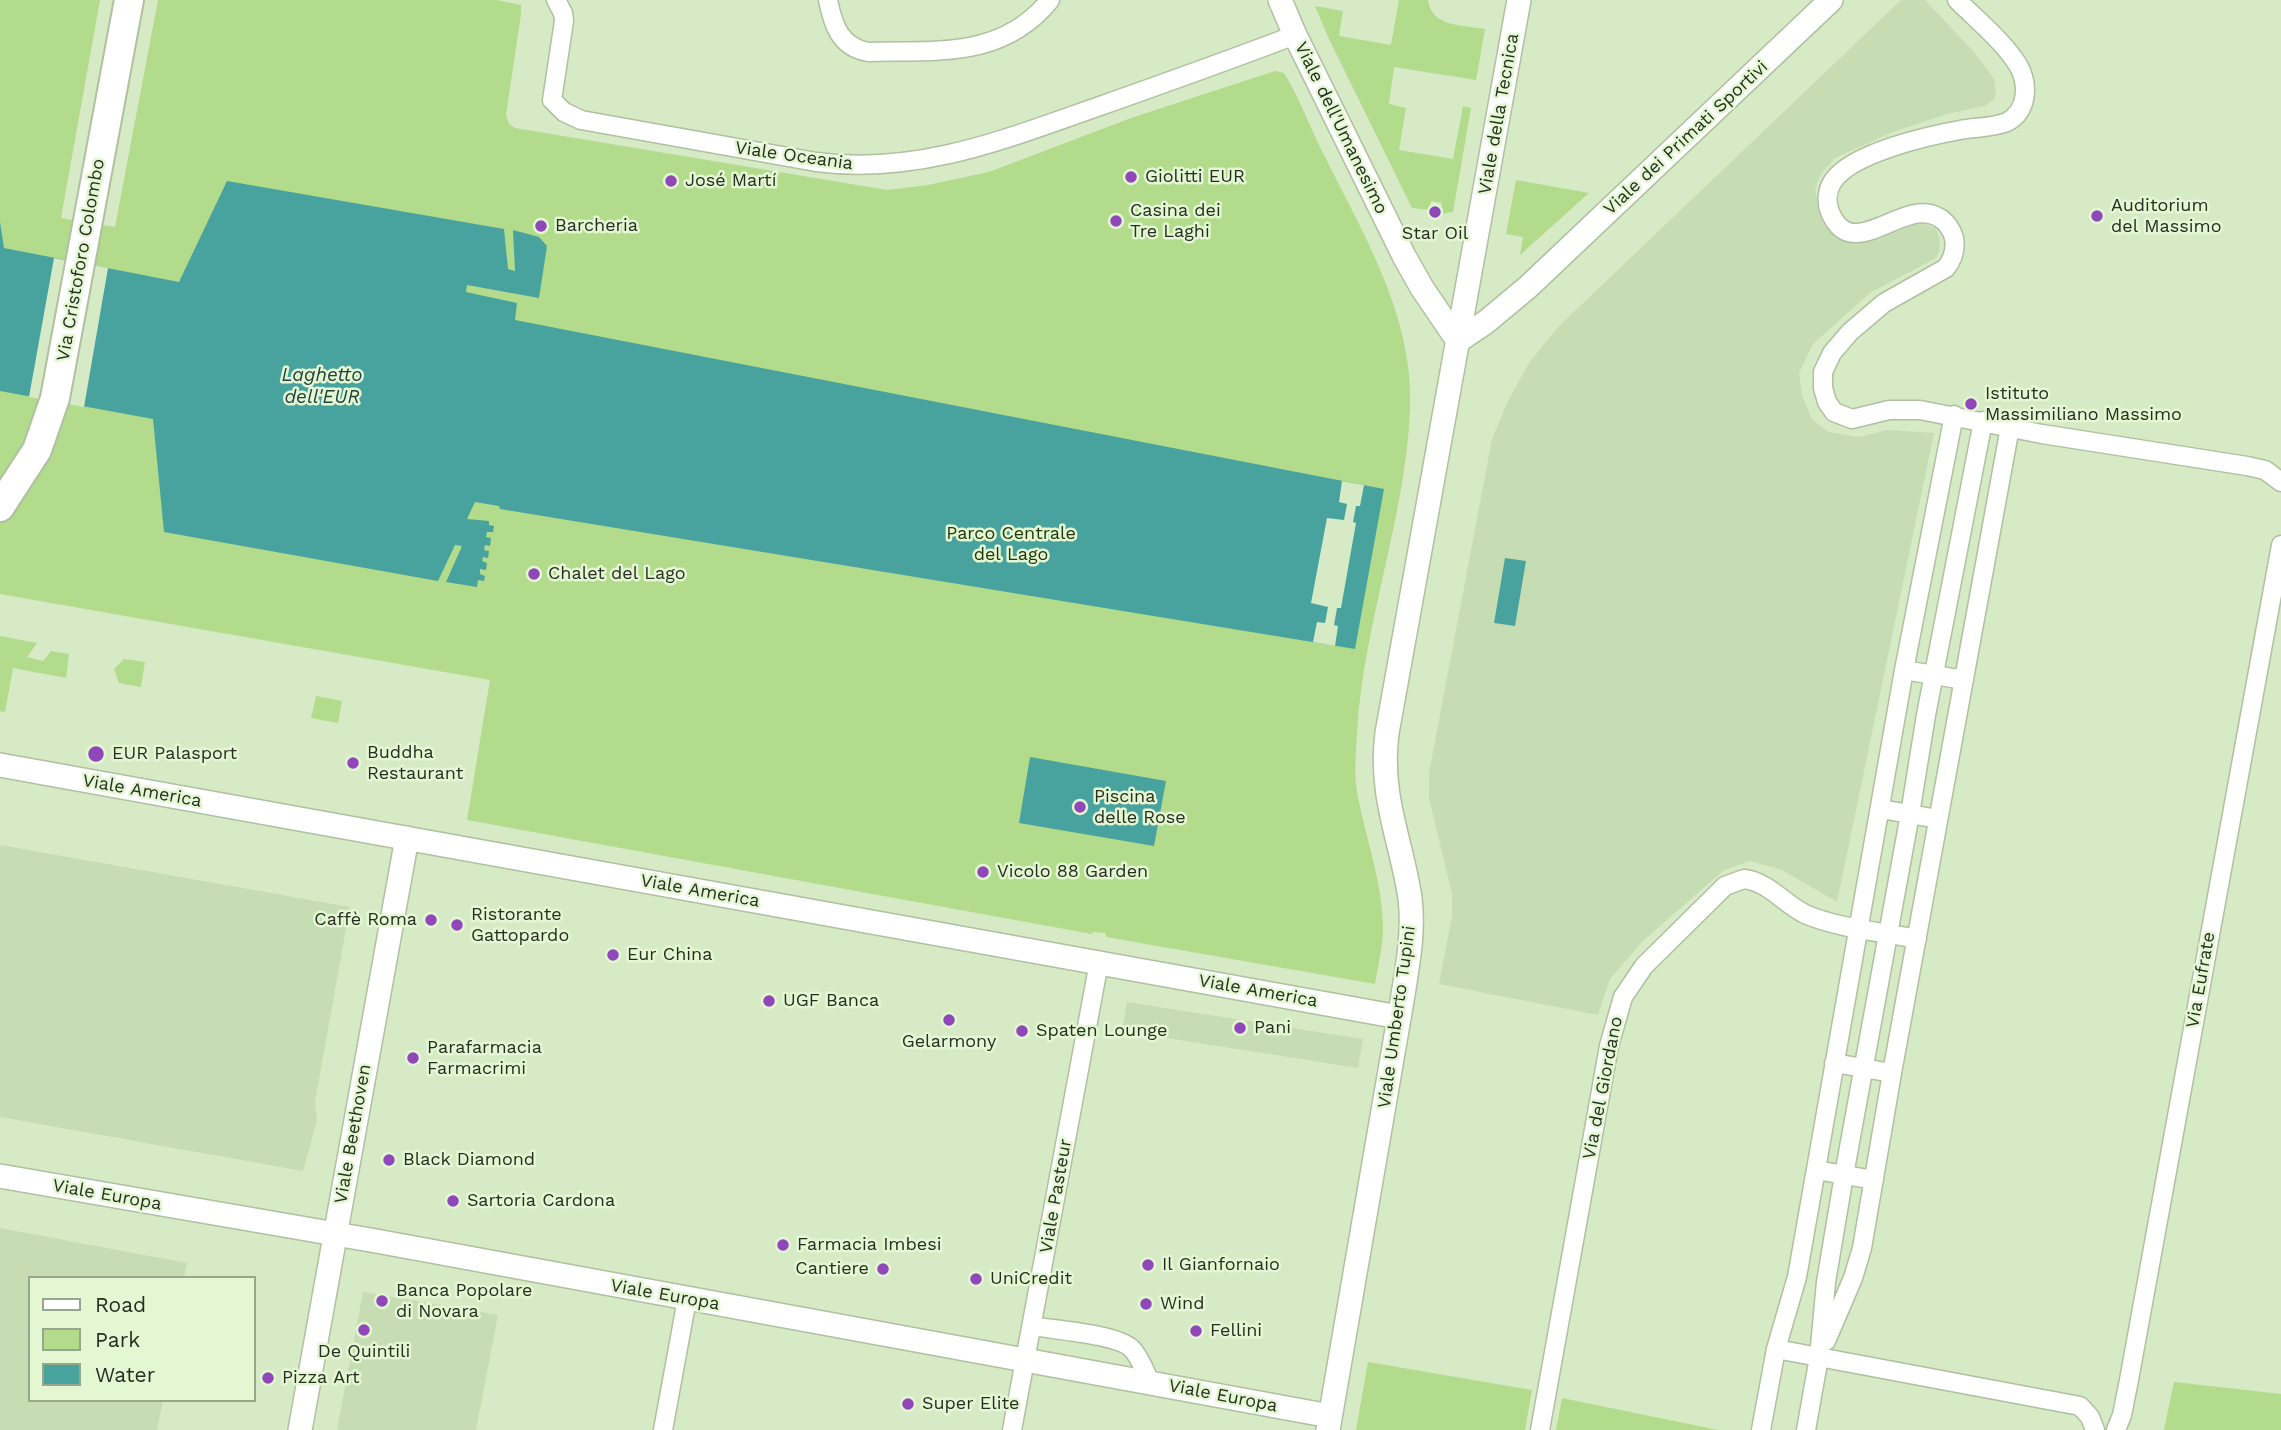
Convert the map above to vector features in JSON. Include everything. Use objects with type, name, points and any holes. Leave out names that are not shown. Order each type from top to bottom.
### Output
[{"type":"main road","name":"Via Cristoforo Colombo","points":[[0,507],[37,450],[55,398],[129,0]]},
{"type":"street","name":"Viale Oceania","points":[[556,0],[564,21],[552,100],[567,114],[624,129],[844,165],[916,162],[987,145],[1295,35]]},
{"type":"street","points":[[828,0],[834,26],[840,37],[856,48],[868,52],[959,49],[997,41],[1024,27],[1050,0]]},
{"type":"street","name":"Viale dell'Umanesimo","points":[[1280,0],[1404,256],[1458,341]]},
{"type":"street","name":"Viale della Tecnica","points":[[1458,341],[1519,0]]},
{"type":"street","name":"Viale dei Primati Sportivi","points":[[1458,341],[1502,310],[1540,276],[1831,0]]},
{"type":"street","points":[[1957,0],[2018,65],[2024,87],[2022,108],[2013,119],[1999,125],[1930,136],[1881,152],[1845,169],[1833,181],[1828,192],[1828,207],[1841,228],[1863,233],[1922,212],[1937,216],[1946,223],[1953,233],[1955,244],[1950,263],[1940,273],[1893,297],[1850,332],[1828,359],[1822,380],[1825,398],[1830,407],[1838,415],[1848,418],[1898,409],[1955,415],[2010,427],[2247,466],[2265,470],[2281,482]]},
{"type":"street","name":"Viale Umberto Tupini","points":[[1329,1423],[1409,960],[1412,922],[1409,891],[1386,795],[1384,756],[1397,667],[1458,341]]},
{"type":"street","points":[[1761,1430],[1776,1349],[1797,1277],[1904,670],[1955,415]]},
{"type":"street","points":[[1806,1430],[1844,1175],[1933,674],[1983,421]]},
{"type":"street","points":[[1819,1357],[1856,1270],[2010,427]]},
{"type":"street","points":[[1932,531],[1988,541]]},
{"type":"street","name":"Via Eufrate","points":[[2119,1422],[2281,545]]},
{"type":"street","points":[[1904,670],[1964,680]]},
{"type":"street","name":"Viale America","points":[[0,765],[1399,1017]]},
{"type":"street","points":[[1881,809],[1938,819]]},
{"type":"street","name":"Viale Beethoven","points":[[300,1430],[407,838]]},
{"type":"street","name":"Via del Giordano","points":[[1540,1430],[1605,1064],[1618,1011],[1634,979],[1685,923],[1725,886],[1740,879],[1761,884],[1806,914],[1858,927]]},
{"type":"street","points":[[1858,927],[1917,939]]},
{"type":"street","name":"Viale Pasteur","points":[[1012,1430],[1100,962]]},
{"type":"street","points":[[1834,1063],[1892,1073]]},
{"type":"street","points":[[1816,1170],[1874,1180]]},
{"type":"street","name":"Viale Europa","points":[[0,1175],[1150,1382],[1329,1423]]},
{"type":"street","points":[[663,1430],[687,1299]]},
{"type":"street","points":[[1032,1326],[1125,1343],[1136,1353],[1150,1382]]},
{"type":"street","points":[[1776,1349],[2080,1406],[2090,1417],[2095,1430]]},
{"type":"shaded area","points":[[1901,0],[1925,0],[1976,54],[1994,79],[1996,92],[1994,99],[1985,106],[1951,113],[1893,132],[1835,158],[1821,174],[1815,189],[1823,224],[1837,236],[1858,242],[1876,240],[1913,225],[1925,224],[1936,229],[1940,240],[1936,258],[1870,293],[1813,344],[1799,373],[1802,396],[1812,419],[1828,432],[1859,437],[1887,430],[1934,433],[1837,902],[1782,870],[1750,861],[1724,870],[1643,941],[1610,979],[1598,1015],[1439,984],[1452,916],[1452,894],[1429,798],[1429,773],[1492,439],[1509,399],[1529,363],[1558,327]]},
{"type":"shaded area","points":[[0,845],[350,907],[315,1102],[317,1120],[303,1171],[0,1117]]},
{"type":"shaded area","points":[[1127,1002],[1363,1039],[1358,1068],[1122,1031]]},
{"type":"shaded area","points":[[0,1228],[187,1263],[184,1276],[28,1276],[28,1402],[163,1402],[157,1430],[0,1430]]},
{"type":"shaded area","points":[[363,1292],[498,1315],[476,1430],[337,1430]]},
{"type":"green space","name":"Parco Centrale del Lago","points":[[0,0],[100,0],[61,218],[115,227],[158,0],[497,0],[521,5],[506,115],[509,124],[515,128],[887,190],[928,185],[989,172],[1131,118],[1275,71],[1284,73],[1384,280],[1396,312],[1409,377],[1407,452],[1367,653],[1356,748],[1357,792],[1382,909],[1382,941],[1375,984],[1106,937],[1106,933],[1092,934],[467,820],[490,680],[0,594]]},
{"type":"green space","points":[[1399,0],[1428,0],[1430,9],[1442,20],[1485,29],[1476,80],[1394,67],[1389,104],[1406,108],[1399,150],[1453,159],[1463,106],[1471,108],[1453,212],[1440,214],[1442,203],[1431,201],[1429,210],[1412,208],[1315,6],[1343,11],[1339,36],[1391,45]]},
{"type":"green space","points":[[1516,180],[1589,193],[1520,255],[1523,237],[1506,234]]},
{"type":"green space","points":[[0,636],[37,643],[27,657],[43,661],[51,651],[69,654],[66,678],[13,668],[5,712],[0,711]]},
{"type":"green space","points":[[124,659],[145,662],[141,687],[119,683],[114,669]]},
{"type":"green space","points":[[316,696],[342,701],[338,723],[311,718]]},
{"type":"green space","points":[[1368,1362],[1532,1390],[1525,1430],[1356,1430]]},
{"type":"green space","points":[[2174,1382],[2281,1394],[2281,1430],[2164,1430]]},
{"type":"green space","points":[[1562,1398],[1718,1430],[1556,1430]]},
{"type":"water","name":"Laghetto dell'EUR","points":[[227,181],[504,229],[508,269],[515,271],[513,230],[539,237],[547,246],[539,298],[467,285],[466,292],[517,303],[515,320],[1384,489],[1355,649],[500,509],[499,506],[475,502],[467,519],[489,521],[489,525],[494,526],[493,532],[487,532],[486,537],[491,538],[490,546],[485,545],[484,550],[489,551],[488,558],[483,557],[482,561],[487,563],[486,570],[480,569],[480,574],[485,576],[484,581],[478,580],[477,587],[446,582],[462,546],[455,545],[438,581],[164,532],[153,419],[0,391],[0,222],[4,248],[179,282]]},
{"type":"water","points":[[1505,558],[1526,561],[1515,626],[1494,623]]},
{"type":"water","points":[[1030,757],[1166,781],[1154,846],[1019,823]]},
{"type":"pier","points":[[54,258],[108,268],[84,407],[29,397]]},
{"type":"pier","points":[[1342,481],[1364,485],[1360,506],[1356,506],[1353,522],[1356,523],[1341,608],[1337,608],[1334,625],[1338,626],[1335,646],[1313,642],[1317,622],[1325,623],[1328,607],[1311,603],[1327,518],[1344,520],[1347,504],[1339,502]]},
{"type":"place","name":"Giolitti EUR","points":[[1131,177]]},
{"type":"place","name":"José Martí","points":[[671,181]]},
{"type":"place","name":"Star Oil","points":[[1435,212]]},
{"type":"place","name":"Auditorium del Massimo","points":[[2097,216]]},
{"type":"place","name":"Casina dei Tre Laghi","points":[[1116,221]]},
{"type":"place","name":"Barcheria","points":[[541,226]]},
{"type":"place","name":"Istituto Massimiliano Massimo","points":[[1971,404]]},
{"type":"place","name":"Chalet del Lago","points":[[534,574]]},
{"type":"place","name":"EUR Palasport","points":[[96,754]]},
{"type":"place","name":"Buddha Restaurant","points":[[353,763]]},
{"type":"place","name":"Piscina delle Rose","points":[[1080,807]]},
{"type":"place","name":"Vicolo 88 Garden","points":[[983,872]]},
{"type":"place","name":"Caffè Roma","points":[[431,920]]},
{"type":"place","name":"Ristorante Gattopardo","points":[[457,925]]},
{"type":"place","name":"Eur China","points":[[613,955]]},
{"type":"place","name":"UGF Banca","points":[[769,1001]]},
{"type":"place","name":"Gelarmony","points":[[949,1020]]},
{"type":"place","name":"Pani","points":[[1240,1028]]},
{"type":"place","name":"Spaten Lounge","points":[[1022,1031]]},
{"type":"place","name":"Parafarmacia Farmacrimi","points":[[413,1058]]},
{"type":"place","name":"Black Diamond","points":[[389,1160]]},
{"type":"place","name":"Sartoria Cardona","points":[[453,1201]]},
{"type":"place","name":"Farmacia Imbesi","points":[[783,1245]]},
{"type":"place","name":"Il Gianfornaio","points":[[1148,1265]]},
{"type":"place","name":"Cantiere","points":[[883,1269]]},
{"type":"place","name":"UniCredit","points":[[976,1279]]},
{"type":"place","name":"Banca Popolare di Novara","points":[[382,1301]]},
{"type":"place","name":"Wind","points":[[1146,1304]]},
{"type":"place","name":"De Quintili","points":[[364,1330]]},
{"type":"place","name":"Fellini","points":[[1196,1331]]},
{"type":"place","name":"Pizza Art","points":[[268,1378]]},
{"type":"place","name":"Super Elite","points":[[908,1404]]}]
